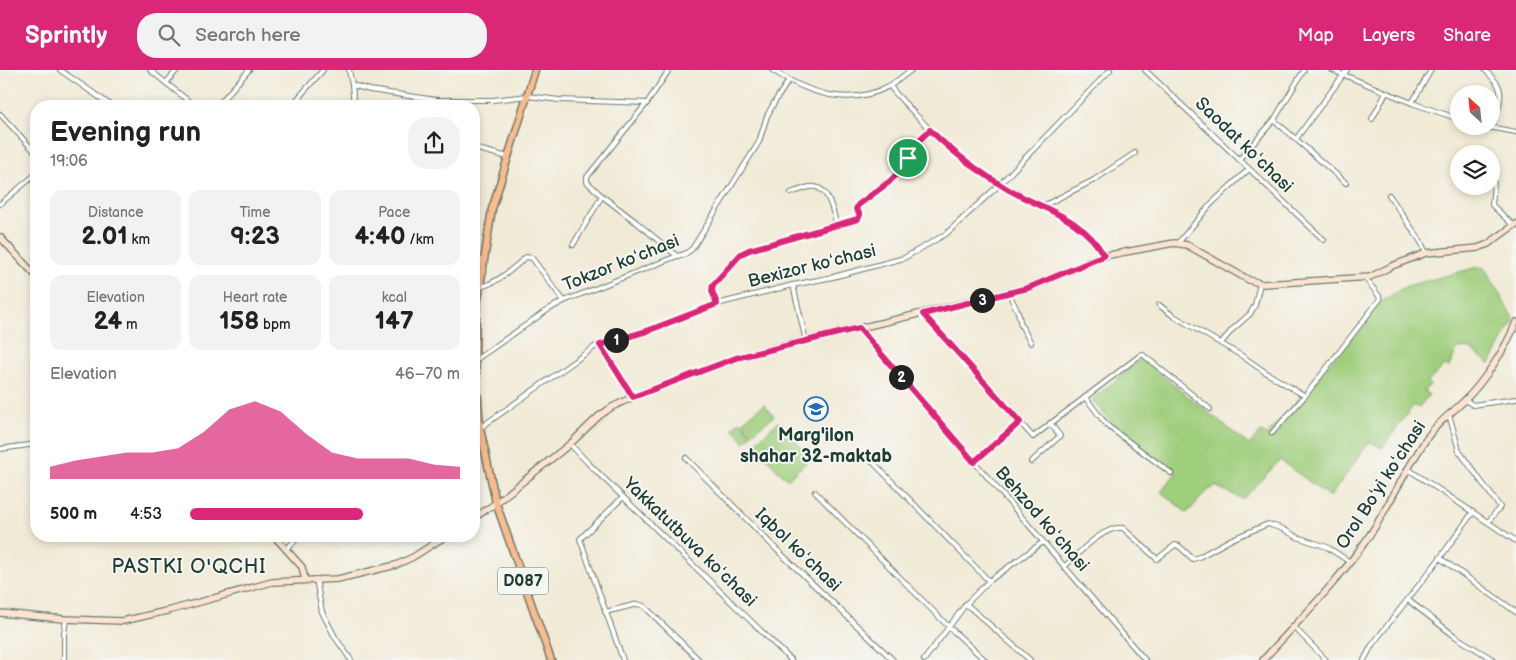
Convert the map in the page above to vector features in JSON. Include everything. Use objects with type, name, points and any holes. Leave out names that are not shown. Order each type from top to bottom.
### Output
[{"type":"main road","name":"D087","points":[[480,287],[492,208],[535,70]]},
{"type":"main road","points":[[480,514],[570,444],[599,416],[612,407],[633,397],[736,358],[1010,293],[1028,288],[1104,256],[1178,243],[1188,245],[1249,280],[1260,283],[1365,278],[1426,253],[1478,248],[1488,244],[1515,225]]},
{"type":"main road","points":[[0,237],[30,270]]},
{"type":"main road","name":"Orol Boʻyi koʻchasi","points":[[1263,660],[1350,562],[1375,526],[1428,436],[1440,421],[1465,400],[1490,369],[1505,346],[1516,322]]},
{"type":"main road","name":"D087","points":[[480,428],[496,503],[550,660]]},
{"type":"main road","points":[[280,542],[302,567],[305,580]]},
{"type":"main road","points":[[0,613],[66,619],[123,621],[171,610],[272,582],[338,579],[396,566],[437,542]]},
{"type":"street","points":[[60,70],[103,100]]},
{"type":"street","points":[[150,70],[187,100]]},
{"type":"street","points":[[166,83],[178,70]]},
{"type":"street","points":[[222,100],[249,70]]},
{"type":"street","points":[[296,100],[323,70]]},
{"type":"street","points":[[349,70],[353,100]]},
{"type":"street","points":[[669,70],[647,103],[587,177],[587,182],[677,256]]},
{"type":"street","points":[[772,70],[814,92],[834,97],[865,95],[890,86],[911,70]]},
{"type":"street","name":"Bexizor koʻchasi","points":[[480,428],[584,353],[600,345],[647,331],[717,304],[904,258],[946,234],[1000,184],[1110,70]]},
{"type":"street","name":"Saodat koʻchasi","points":[[1145,70],[1324,240]]},
{"type":"street","points":[[1239,160],[1274,120],[1304,70]]},
{"type":"street","points":[[1332,70],[1412,104],[1450,116]]},
{"type":"street","points":[[1296,139],[1347,70]]},
{"type":"street","points":[[1412,104],[1430,70]]},
{"type":"street","points":[[1485,70],[1498,85]]},
{"type":"street","name":"Tokzor koʻchasi","points":[[480,357],[549,309],[564,301],[689,252],[759,142],[771,110],[789,80]]},
{"type":"street","points":[[352,85],[370,90],[436,100],[493,100],[528,96],[559,100],[647,103]]},
{"type":"street","points":[[890,86],[950,149],[1000,184],[1044,206],[1085,231],[1100,248],[1104,256]]},
{"type":"street","points":[[1372,119],[1386,93]]},
{"type":"street","points":[[0,114],[30,146]]},
{"type":"street","points":[[1274,120],[1346,183]]},
{"type":"street","points":[[1500,129],[1516,132]]},
{"type":"street","points":[[717,304],[712,291],[713,285],[741,254],[859,218],[856,209],[858,205],[889,182],[904,167],[913,146],[930,130]]},
{"type":"street","points":[[480,150],[508,157]]},
{"type":"street","points":[[1044,206],[1088,183],[1134,153]]},
{"type":"street","points":[[1178,243],[1211,204],[1249,169]]},
{"type":"street","points":[[0,204],[30,179]]},
{"type":"street","points":[[791,193],[810,187],[822,190],[827,196],[837,226]]},
{"type":"street","points":[[1389,195],[1422,242],[1426,253]]},
{"type":"street","points":[[1493,195],[1492,204],[1515,225]]},
{"type":"street","points":[[573,245],[602,196]]},
{"type":"street","points":[[480,287],[497,280],[526,257],[529,257],[532,258],[564,301]]},
{"type":"street","points":[[480,260],[484,261]]},
{"type":"street","points":[[1272,433],[1305,396],[1380,299],[1365,278]]},
{"type":"street","points":[[1221,343],[1232,329],[1250,314],[1255,305],[1260,283]]},
{"type":"street","points":[[793,285],[806,341]]},
{"type":"street","points":[[1010,293],[1021,325],[1031,343]]},
{"type":"street","points":[[1159,305],[1172,315],[1221,343],[1305,396]]},
{"type":"street","points":[[923,314],[1033,437],[1142,354],[1210,409]]},
{"type":"street","name":"Behzod koʻchasi","points":[[859,328],[1144,660]]},
{"type":"street","points":[[600,345],[633,397]]},
{"type":"street","points":[[1085,397],[1109,427],[1171,473]]},
{"type":"street","points":[[1465,400],[1473,405],[1516,399]]},
{"type":"street","points":[[1449,414],[1459,451],[1500,507],[1488,522]]},
{"type":"street","points":[[974,462],[1020,422]]},
{"type":"street","points":[[1031,462],[1060,436],[1050,424]]},
{"type":"street","name":"Yakkatutbuva koʻchasi","points":[[570,444],[791,660]]},
{"type":"street","points":[[0,449],[30,445]]},
{"type":"street","points":[[868,457],[989,580]]},
{"type":"street","name":"Iqbol koʻchasi","points":[[686,458],[776,549],[893,660]]},
{"type":"street","points":[[1408,469],[1516,541]]},
{"type":"street","points":[[815,492],[985,660]]},
{"type":"street","points":[[623,497],[580,539],[623,660]]},
{"type":"street","points":[[1364,660],[1372,645],[1440,558],[1473,512]]},
{"type":"street","points":[[1064,567],[1094,540],[1118,528],[1123,528],[1157,559],[1175,545],[1179,546],[1193,559],[1232,539],[1268,524],[1283,529],[1297,537],[1327,547],[1350,562]]},
{"type":"street","points":[[286,549],[294,542]]},
{"type":"street","points":[[924,660],[966,604],[989,580],[1043,542]]},
{"type":"street","points":[[1440,558],[1516,612]]},
{"type":"street","points":[[316,579],[322,612],[349,659]]},
{"type":"street","points":[[1408,600],[1456,637],[1494,660]]},
{"type":"street","points":[[605,612],[638,604],[644,606],[699,660]]},
{"type":"street","points":[[966,604],[1030,660]]},
{"type":"street","points":[[64,660],[64,628],[66,619]]},
{"type":"street","points":[[1293,626],[1326,660]]},
{"type":"street","points":[[782,660],[786,655]]},
{"type":"green space","points":[[1478,267],[1485,268],[1514,320],[1490,364],[1469,348],[1457,349],[1449,367],[1444,366],[1428,382],[1430,385],[1424,391],[1429,395],[1419,407],[1413,406],[1382,448],[1370,441],[1330,497],[1280,460],[1243,499],[1215,486],[1207,491],[1187,513],[1161,492],[1176,473],[1116,428],[1092,400],[1141,359],[1249,445],[1261,432],[1267,435],[1380,303],[1407,286]]},
{"type":"green space","points":[[764,404],[774,416],[752,433],[743,422]]},
{"type":"green space","points":[[740,421],[752,435],[744,442],[732,428]]},
{"type":"green space","points":[[778,422],[811,458],[787,480],[754,444]]},
{"type":"place","name":"Marg'ilon shahar 32-maktab","points":[[816,409]]},
{"type":"district","name":"PASTKI O'QCHI","points":[[189,567]]},
{"type":"route","points":[[930,130],[950,149],[1000,184],[1044,206],[1085,231],[1100,248],[1104,256],[1028,288],[923,314],[1020,422],[974,462],[859,328],[736,358],[633,397],[600,345],[647,331],[717,304],[712,291],[713,285],[741,254],[749,250],[856,220],[860,215],[856,209],[858,205],[898,174],[907,163],[908,158],[913,146],[930,130]]}]
